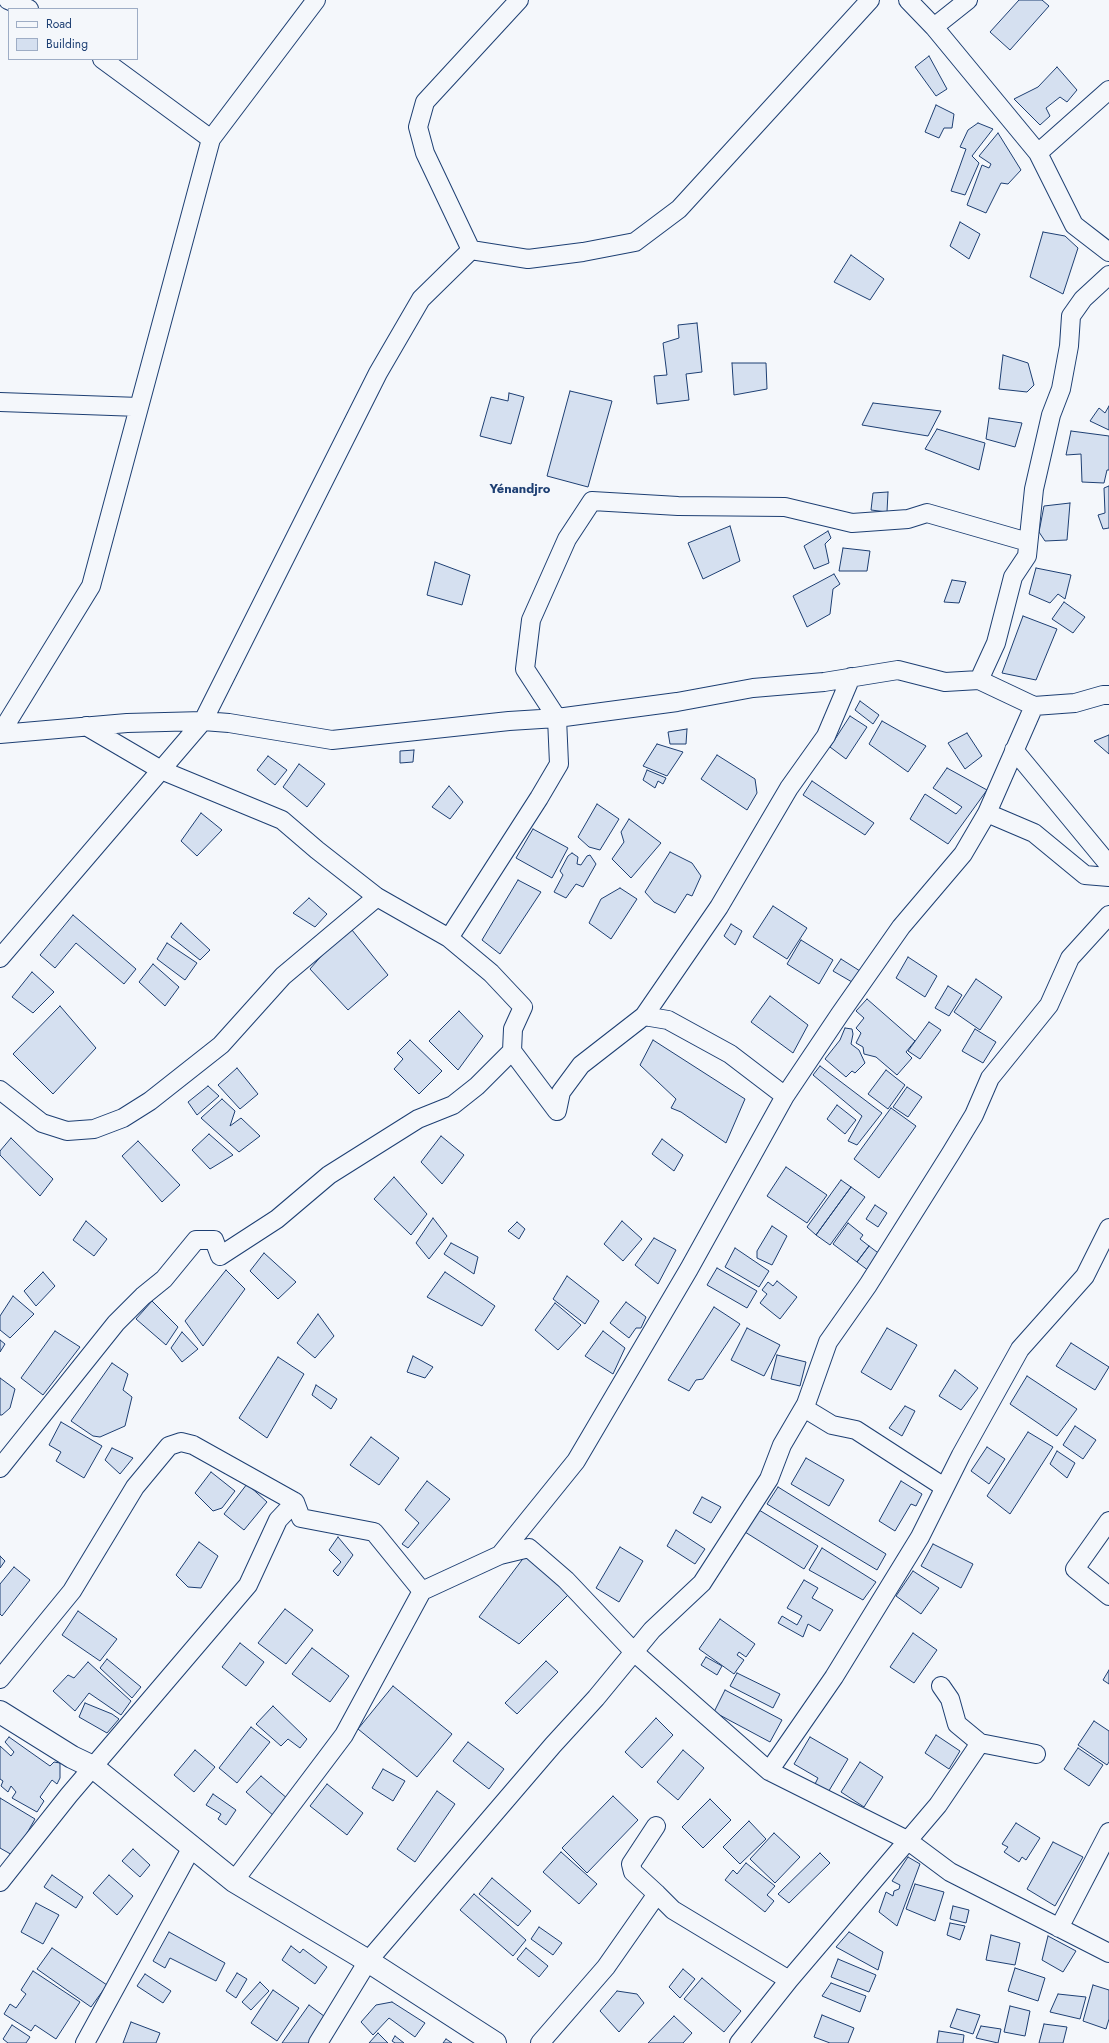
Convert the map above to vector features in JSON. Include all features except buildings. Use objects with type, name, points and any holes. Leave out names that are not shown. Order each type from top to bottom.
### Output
[{"type":"main road","points":[[0,1712],[72,1757],[93,1767],[234,1881],[368,1961],[495,2043]]},
{"type":"street","points":[[8,0],[27,8]]},
{"type":"street","points":[[316,0],[211,139],[91,586],[0,734],[86,726],[203,721],[230,723],[332,740],[485,723],[557,718],[677,702],[753,688],[824,682],[851,676],[898,670],[945,682],[979,680],[1034,706],[1075,703],[1103,695],[1109,695]]},
{"type":"street","points":[[471,250],[425,153],[418,127],[425,102],[519,0]]},
{"type":"street","points":[[471,250],[528,259],[583,252],[635,242],[679,209],[870,0]]},
{"type":"street","points":[[908,0],[934,27],[1038,153],[1074,225],[1109,252]]},
{"type":"street","points":[[934,27],[968,0]]},
{"type":"street","points":[[103,60],[211,139]]},
{"type":"street","points":[[1038,153],[1109,90]]},
{"type":"street","points":[[0,958],[203,721],[382,366],[421,300],[471,250]]},
{"type":"street","points":[[979,680],[996,643],[1013,577],[1027,556],[1034,489],[1051,416],[1061,389],[1069,346],[1071,316],[1083,299],[1109,275]]},
{"type":"street","points":[[0,402],[139,407]]},
{"type":"street","points":[[449,938],[540,798],[559,764],[557,718],[526,669],[530,620],[567,539],[592,501],[678,506],[785,507],[852,523],[908,519],[927,513],[1028,542]]},
{"type":"street","points":[[86,726],[161,770],[282,820],[316,850],[377,897],[449,938],[490,973],[523,1007],[513,1029],[512,1051],[557,1111],[561,1092],[581,1065],[644,1016],[719,907],[789,788],[826,736],[851,676]]},
{"type":"street","points":[[500,1556],[576,1461],[689,1269],[785,1096],[901,927],[963,854],[987,813],[1034,706]]},
{"type":"street","points":[[1014,750],[1109,865]]},
{"type":"street","points":[[987,813],[1034,833],[1085,875],[1109,876]]},
{"type":"street","points":[[0,1090],[42,1123],[67,1131],[94,1129],[123,1118],[150,1101],[221,1045],[283,976],[377,897]]},
{"type":"street","points":[[318,2043],[368,1961],[652,1630],[702,1583],[769,1479],[782,1445],[804,1408],[828,1342],[868,1285],[951,1153],[974,1115],[990,1078],[1049,1006],[1070,958],[1109,914]]},
{"type":"street","points":[[644,1016],[668,1020],[730,1054],[785,1096]]},
{"type":"street","points":[[0,1468],[116,1323],[143,1296],[164,1278],[196,1240],[214,1240],[220,1256],[277,1219],[329,1175],[418,1119],[453,1106],[477,1086],[512,1051]]},
{"type":"street","points":[[769,1771],[834,1677],[920,1537],[944,1487],[1020,1349],[1085,1276],[1109,1228]]},
{"type":"street","points":[[804,1408],[832,1425],[856,1430],[944,1487]]},
{"type":"street","points":[[0,1679],[72,1591],[135,1487],[169,1446],[181,1442],[193,1444],[295,1502],[301,1518],[374,1532],[422,1591]]},
{"type":"street","points":[[0,1882],[35,1836],[248,1585],[278,1520],[295,1502]]},
{"type":"street","points":[[1109,1521],[1075,1570],[1109,1596]]},
{"type":"street","points":[[234,1881],[344,1735],[422,1591],[500,1556],[529,1548],[566,1580],[634,1652],[769,1771],[907,1840],[950,1872],[1109,1953]]},
{"type":"street","points":[[941,1686],[950,1699],[956,1724],[980,1743],[1036,1754]]},
{"type":"street","points":[[739,2043],[907,1840],[938,1805],[980,1743]]},
{"type":"street","points":[[656,1826],[631,1864],[633,1872],[673,1910],[790,1980]]},
{"type":"street","points":[[1059,1928],[1109,1832]]},
{"type":"street","points":[[87,2042],[192,1847]]},
{"type":"street","points":[[540,2043],[606,1967],[657,1894]]},
{"type":"district","name":"Yénandjro","points":[[520,490]]}]
